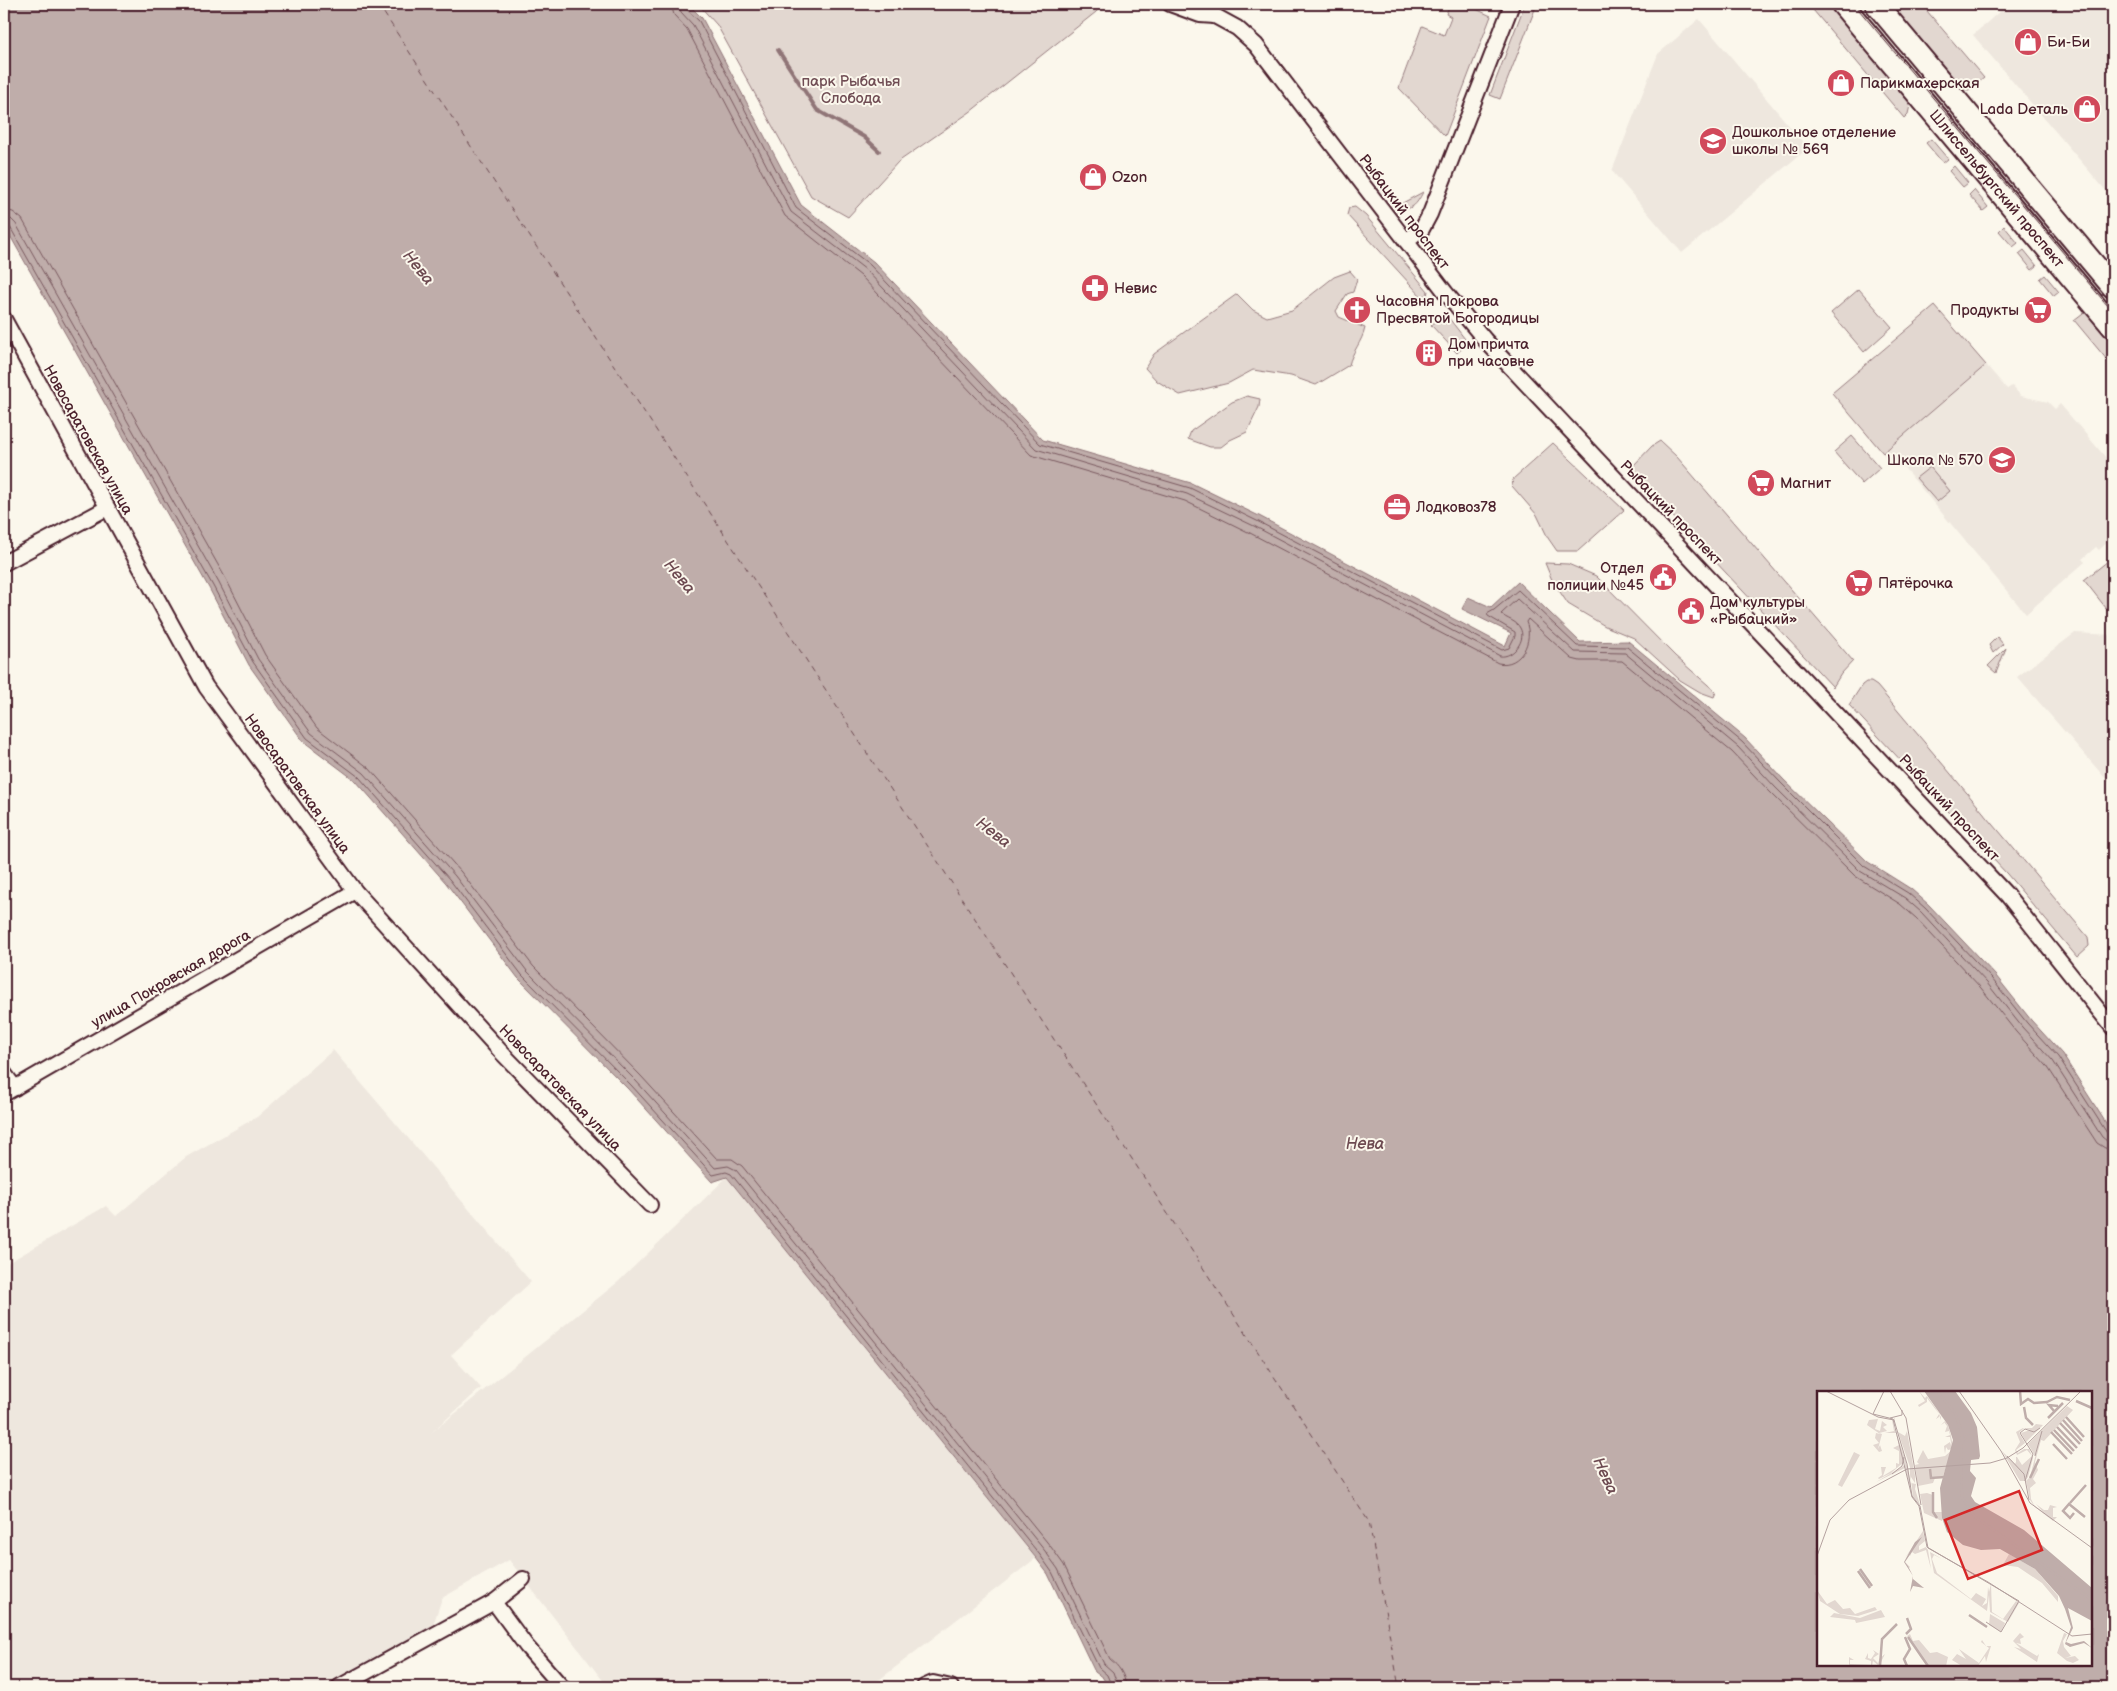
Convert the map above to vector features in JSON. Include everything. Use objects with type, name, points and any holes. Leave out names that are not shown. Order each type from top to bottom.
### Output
[{"type":"main road","name":"Шлиссельбургский проспект","points":[[1842,4],[2113,327]]},
{"type":"main road","name":"Шлиссельбургский проспект","points":[[1876,4],[2113,287]]},
{"type":"street","name":"Рыбацкий проспект","points":[[1170,4],[1200,15],[1215,16]]},
{"type":"street","name":"Рыбацкий проспект","points":[[1206,4],[1215,16],[1237,28],[1256,45],[1406,241],[1485,340],[2007,895],[2113,1028]]},
{"type":"street","points":[[1406,241],[1422,229],[1430,214],[1512,4]]},
{"type":"street","name":"Новосаратовская улица","points":[[4,319],[206,688],[355,891],[502,1053],[650,1205]]},
{"type":"street","points":[[4,563],[107,508]]},
{"type":"street","name":"улица Покровская дорога","points":[[10,1091],[355,891]]},
{"type":"street","points":[[4,1073],[10,1091]]},
{"type":"street","points":[[339,1687],[494,1602],[523,1579]]},
{"type":"street","points":[[494,1602],[562,1687]]},
{"type":"street","points":[[924,1687],[933,1683],[951,1687]]},
{"type":"shaded area","points":[[2008,4],[2113,4],[2113,199],[1973,35]]},
{"type":"shaded area","name":"Дошкольное отделение школы № 569","points":[[1699,19],[1808,148],[1682,253],[1612,171],[1658,54]]},
{"type":"shaded area","name":"Школа № 570","points":[[1935,306],[2007,389],[2012,386],[2021,396],[2048,402],[2055,409],[2060,404],[2113,466],[2113,537],[2099,550],[2096,547],[2082,559],[2085,562],[2026,614],[1896,458],[1890,462],[1832,393]]},
{"type":"shaded area","points":[[2075,633],[2113,635],[2113,787],[2017,677]]},
{"type":"shaded area","points":[[333,1050],[531,1282],[451,1355],[481,1388],[431,1433],[618,1282],[727,1177],[1036,1558],[870,1687],[608,1687],[509,1560],[442,1598],[433,1625],[319,1687],[4,1687],[4,1265],[106,1206],[116,1216],[186,1157],[257,1117]]},
{"type":"green space","name":"парк Рыбачья Слобода","points":[[698,4],[1103,4],[1096,12],[970,112],[898,162],[848,217],[811,196],[717,25]]},
{"type":"green space","points":[[1450,4],[1465,4],[1491,16],[1445,136],[1399,88],[1422,26],[1444,35],[1451,17],[1446,14]]},
{"type":"green space","points":[[1525,4],[1537,4],[1500,99],[1490,95]]},
{"type":"green space","points":[[1808,4],[1830,4],[1911,101],[1908,114],[1904,118]]},
{"type":"green space","points":[[1888,4],[1921,4],[1984,78],[1969,90],[1958,88]]},
{"type":"green space","points":[[1931,139],[1948,159],[1943,163],[1926,143]]},
{"type":"green space","points":[[1954,166],[1968,183],[1963,187],[1949,171]]},
{"type":"green space","points":[[1974,190],[1988,207],[1983,211],[1969,195]]},
{"type":"green space","points":[[1423,192],[1410,208],[1397,206]]},
{"type":"green space","points":[[1355,207],[1366,216],[1428,291],[1427,295],[1421,296],[1347,215],[1349,208]]},
{"type":"green space","points":[[2004,226],[2018,243],[2013,247],[1999,231]]},
{"type":"green space","points":[[2024,250],[2037,266],[2032,270],[2019,254]]},
{"type":"green space","points":[[1350,271],[1357,279],[1353,292],[1347,294],[1336,311],[1339,317],[1365,328],[1364,333],[1349,365],[1316,385],[1291,376],[1253,370],[1229,383],[1180,395],[1157,381],[1145,368],[1154,354],[1237,294],[1253,310],[1267,317],[1292,310],[1334,277]]},
{"type":"green space","points":[[2045,275],[2059,292],[2054,296],[2040,279]]},
{"type":"green space","points":[[1859,289],[1892,327],[1864,352],[1831,313]]},
{"type":"green space","points":[[1935,306],[1986,365],[1883,453],[1832,393]]},
{"type":"green space","points":[[2087,310],[2113,341],[2113,367],[2074,320]]},
{"type":"green space","points":[[1445,313],[1468,343],[1457,353],[1431,325]]},
{"type":"green space","points":[[1247,396],[1260,399],[1259,407],[1247,432],[1230,440],[1221,447],[1210,447],[1188,439],[1191,431],[1232,402]]},
{"type":"green space","points":[[1852,436],[1880,468],[1862,484],[1834,452]]},
{"type":"green space","points":[[1660,441],[1677,457],[1853,661],[1841,674],[1833,687],[1636,477],[1633,466],[1652,446]]},
{"type":"green space","points":[[1553,443],[1624,510],[1578,551],[1557,551],[1548,538],[1537,515],[1512,486],[1513,479]]},
{"type":"green space","points":[[1930,467],[1950,491],[1937,502],[1916,478]]},
{"type":"green space","points":[[2113,557],[2113,617],[2084,580]]},
{"type":"green space","points":[[1545,563],[1568,564],[1596,576],[1675,656],[1716,692],[1714,697],[1700,692],[1680,680],[1634,638],[1605,626],[1568,604],[1552,580]]},
{"type":"green space","points":[[1997,637],[2003,644],[1993,653],[1989,645]]},
{"type":"green space","points":[[2006,648],[1996,673],[1988,666]]},
{"type":"green space","points":[[1866,682],[1871,682],[1877,686],[2088,937],[2089,946],[2077,957],[2007,874],[1849,705]]},
{"type":"water","name":"Нева","points":[[4,4],[688,4],[702,18],[801,205],[874,262],[1043,440],[1191,483],[1259,516],[1505,646],[1511,633],[1462,609],[1468,597],[1491,607],[1518,582],[1580,642],[1628,641],[1745,738],[1783,779],[1868,862],[1911,889],[1929,905],[1996,976],[2031,1020],[2062,1054],[2113,1134],[2113,1687],[1108,1687],[1103,1678],[1095,1672],[1048,1574],[727,1177],[712,1182],[628,1089],[518,978],[446,883],[356,781],[303,741],[249,665],[209,588],[4,225]]},
{"type":"waterway","points":[[778,50],[817,110],[864,137],[879,151]]},
{"type":"ferry route","points":[[378,4],[1369,1522],[1399,1687]]},
{"type":"tram line","points":[[1854,4],[2113,312]]},
{"type":"place","name":"Би-Би","points":[[2028,42]]},
{"type":"place","name":"Парикмахерская","points":[[1841,83]]},
{"type":"place","name":"Lada Dеталь","points":[[2087,109]]},
{"type":"place","name":"Дошкольное отделение школы № 569","points":[[1713,141]]},
{"type":"place","name":"Ozon","points":[[1093,177]]},
{"type":"place","name":"Невис","points":[[1095,288]]},
{"type":"place","name":"Часовня Покрова Пресвятой Богородицы","points":[[1357,310]]},
{"type":"place","name":"Продукты","points":[[2038,310]]},
{"type":"place","name":"Дом причта при часовне","points":[[1429,353]]},
{"type":"place","name":"Школа № 570","points":[[2002,460]]},
{"type":"place","name":"Магнит","points":[[1761,483]]},
{"type":"place","name":"Лодковоз78","points":[[1397,507]]},
{"type":"place","name":"Отдел полиции №45","points":[[1663,577]]},
{"type":"place","name":"Пятёрочка","points":[[1859,583]]},
{"type":"place","name":"Дом культуры «Рыбацкий»","points":[[1691,611]]}]
